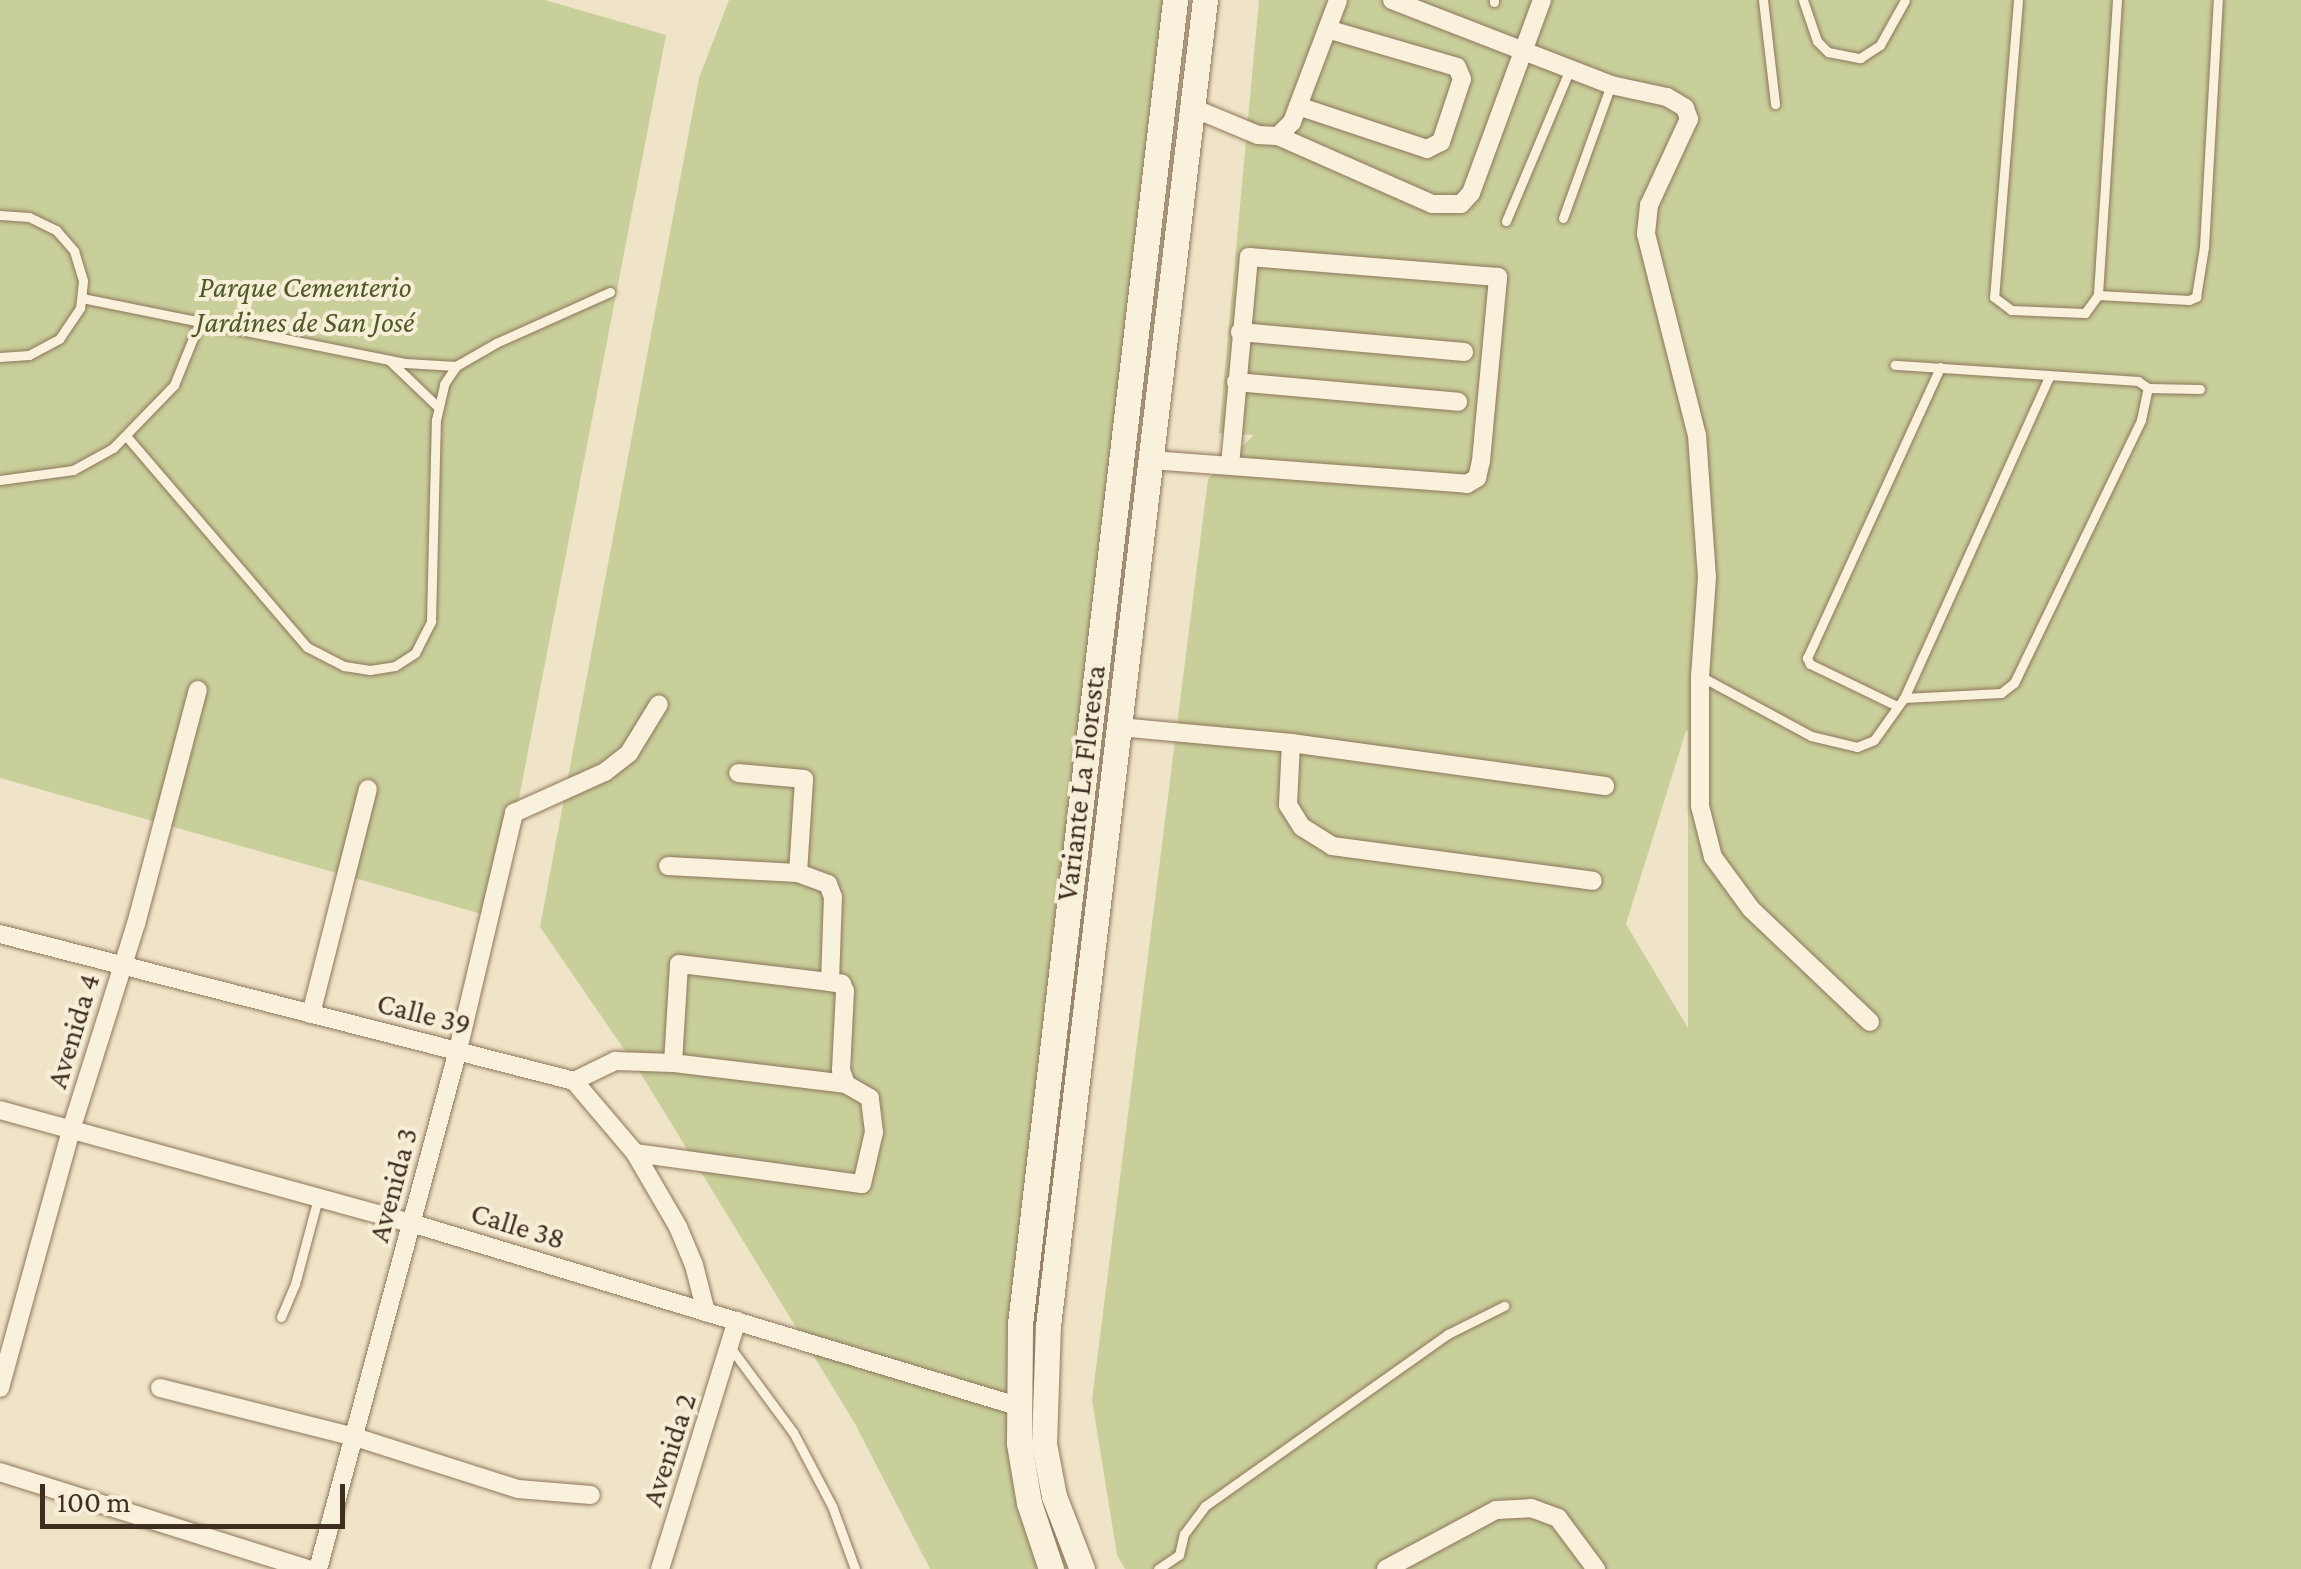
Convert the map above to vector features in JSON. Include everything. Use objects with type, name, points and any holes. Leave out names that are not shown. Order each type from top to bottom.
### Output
[{"type":"main road","name":"Variante La Floresta","points":[[1051,1569],[1029,1503],[1017,1406],[1020,1324],[1175,0]]},
{"type":"main road","name":"Variante La Floresta","points":[[1082,1569],[1054,1496],[1044,1444],[1048,1326],[1206,0]]},
{"type":"main road","points":[[1118,477],[1150,472]]},
{"type":"main road","points":[[1020,1324],[1048,1326]]},
{"type":"street","points":[[1278,136],[1292,122],[1338,0]]},
{"type":"street","points":[[1392,0],[1611,85],[1667,97],[1685,108],[1689,120],[1649,205],[1646,234],[1697,435],[1707,577],[1700,676],[1700,806],[1713,857],[1752,909],[1870,1022]]},
{"type":"street","points":[[1193,108],[1258,135],[1278,136],[1432,204],[1460,204],[1471,193],[1542,0]]},
{"type":"street","points":[[1298,106],[1427,150],[1441,142],[1462,79],[1457,67],[1327,29]]},
{"type":"street","points":[[1150,472],[1230,464],[1467,484],[1477,478],[1498,277],[1255,256],[1246,261],[1230,464]]},
{"type":"street","points":[[1240,332],[1464,352]]},
{"type":"street","points":[[1236,382],[1458,402]]},
{"type":"street","name":"Avenida 4","points":[[0,1388],[198,690]]},
{"type":"street","name":"Avenida 3","points":[[318,1569],[458,1050],[514,813],[605,772],[629,753],[660,704]]},
{"type":"street","points":[[1120,726],[1292,744],[1605,786]]},
{"type":"street","points":[[1292,744],[1288,805],[1302,827],[1332,846],[1594,881]]},
{"type":"street","points":[[738,774],[804,779],[798,873]]},
{"type":"street","points":[[311,1014],[368,788]]},
{"type":"street","points":[[668,866],[798,873],[828,884],[833,897],[830,982]]},
{"type":"street","name":"Calle 39","points":[[0,934],[574,1081]]},
{"type":"street","points":[[673,1063],[679,964],[830,982],[842,984],[846,991],[841,1070],[846,1084]]},
{"type":"street","points":[[634,1152],[862,1184],[874,1132],[870,1098],[846,1084],[673,1063],[616,1061],[574,1081],[634,1152],[678,1228],[706,1312]]},
{"type":"street","name":"Calle 38","points":[[0,1110],[411,1223],[1017,1406]]},
{"type":"street","points":[[730,1348],[737,1322]]},
{"type":"street","name":"Avenida 2","points":[[660,1569],[730,1348]]},
{"type":"street","points":[[160,1388],[355,1438],[518,1489],[591,1495]]},
{"type":"street","points":[[0,1472],[308,1569]]},
{"type":"street","points":[[1386,1569],[1496,1510],[1530,1508],[1558,1518],[1596,1569]]},
{"type":"lane","points":[[1763,0],[1775,104]]},
{"type":"lane","points":[[1803,0],[1818,40],[1828,52],[1860,58],[1884,39],[1904,0]]},
{"type":"lane","points":[[2018,0],[1994,297],[2011,310],[2086,313],[2098,294],[2117,0]]},
{"type":"lane","points":[[2098,294],[2189,300],[2196,296],[2204,247],[2218,0]]},
{"type":"lane","points":[[1506,221],[1570,69]]},
{"type":"lane","points":[[1564,218],[1611,85]]},
{"type":"lane","points":[[0,215],[32,218],[64,238],[80,264],[82,298],[70,326],[51,346],[29,355],[0,356]]},
{"type":"lane","points":[[82,298],[419,366],[456,366],[496,343],[610,292]]},
{"type":"lane","points":[[0,480],[72,470],[127,437],[174,384],[200,321]]},
{"type":"lane","points":[[388,358],[437,406]]},
{"type":"lane","points":[[1896,365],[2138,381],[2148,388],[2200,389]]},
{"type":"lane","points":[[127,437],[307,647],[344,666],[383,668],[415,653],[431,621],[437,406],[456,366]]},
{"type":"lane","points":[[1940,367],[1807,658],[1810,664],[1900,702],[2002,693],[2014,684],[2140,420],[2148,388]]},
{"type":"lane","points":[[1700,676],[1811,736],[1844,745],[1867,746],[1900,702],[2049,377]]},
{"type":"lane","points":[[281,1317],[295,1284],[318,1198]]},
{"type":"lane","points":[[1158,1569],[1179,1555],[1184,1534],[1205,1506],[1448,1334],[1504,1306]]},
{"type":"lane","points":[[730,1348],[793,1432],[832,1506],[854,1569]]},
{"type":"green space","name":"Parque Cementerio Jardines de San José","points":[[0,0],[545,0],[666,35],[496,918],[0,778]]},
{"type":"green space","points":[[729,0],[1166,0],[1013,1393],[1041,1569],[930,1569],[854,1422],[641,1074],[540,927],[699,78]]},
{"type":"green space","points":[[1259,0],[2301,0],[2301,1569],[1125,1569],[1117,1555],[1092,1400],[1208,479],[1254,435],[1219,433]],"holes":[[[1688,731],[1688,1028],[1626,924]]]}]
